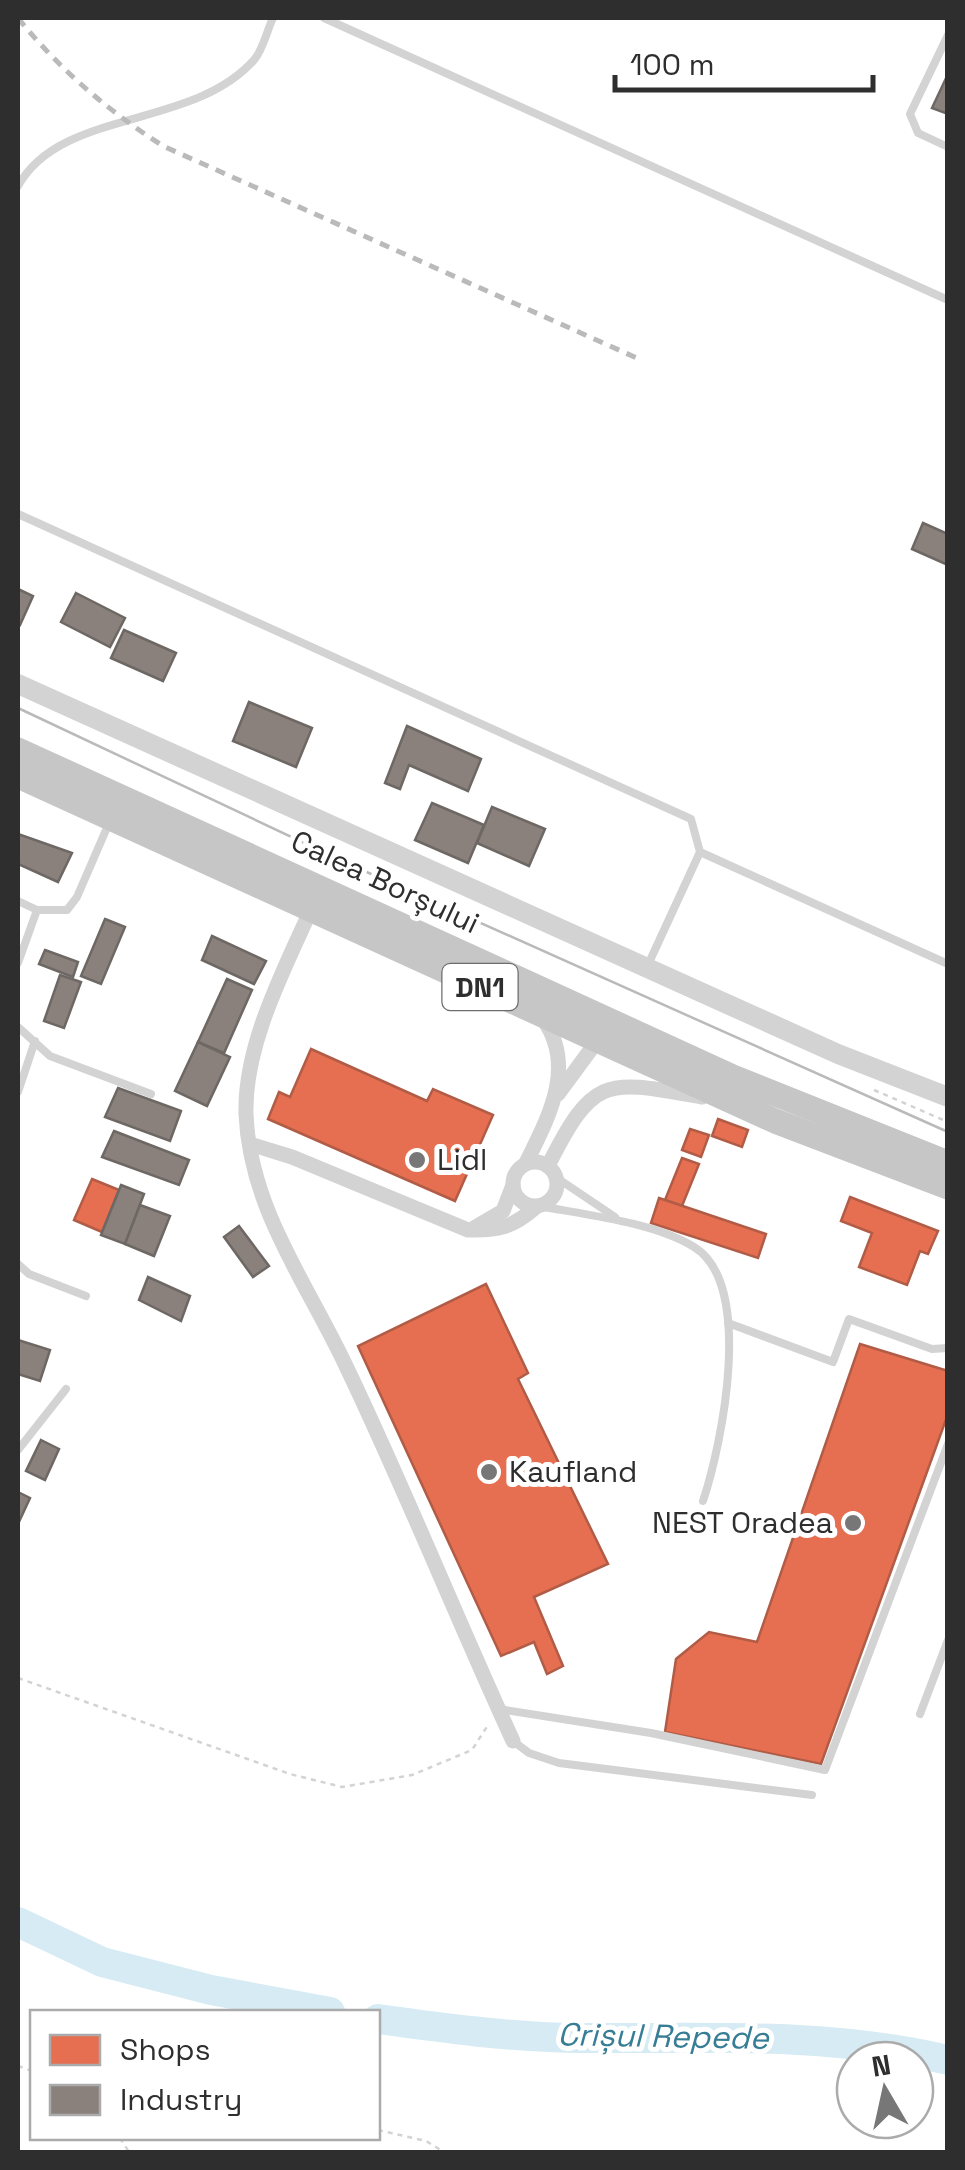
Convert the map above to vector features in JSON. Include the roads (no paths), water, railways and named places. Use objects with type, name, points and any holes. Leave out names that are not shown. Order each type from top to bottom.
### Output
[{"type":"main road","name":"Calea Borșului","points":[[18,750],[316,898],[541,1016],[603,1030],[735,1102],[948,1187]]},
{"type":"main road","name":"Calea Borșului","points":[[18,776],[111,818],[316,898],[603,1030],[948,1164]]},
{"type":"street","points":[[18,684],[838,1054],[948,1096]]},
{"type":"street","points":[[316,898],[256,1044],[247,1091],[250,1144],[266,1215],[346,1364],[513,1741]]},
{"type":"street","points":[[541,1016],[555,1042],[558,1094]]},
{"type":"street","points":[[468,1230],[503,1211],[516,1172],[526,1164],[558,1094],[603,1030]]},
{"type":"street","points":[[250,1144],[292,1156],[468,1230],[496,1231],[516,1225],[554,1196],[553,1172],[582,1106],[610,1087],[630,1084],[735,1102]]},
{"type":"street","points":[[526,1164],[553,1172]]},
{"type":"street","points":[[512,1185],[518,1199],[537,1207]]},
{"type":"lane","points":[[18,186],[29,166],[77,136],[149,117],[206,96],[255,59],[272,18]]},
{"type":"lane","points":[[324,18],[948,300]]},
{"type":"lane","points":[[948,35],[910,114],[918,133],[948,147]]},
{"type":"lane","points":[[18,514],[692,819],[700,852],[647,967]]},
{"type":"lane","points":[[18,902],[36,910],[67,910],[77,898],[111,818]]},
{"type":"lane","points":[[700,852],[948,964]]},
{"type":"lane","points":[[18,962],[36,910]]},
{"type":"lane","points":[[18,1027],[69,1065],[150,1094]]},
{"type":"lane","points":[[18,1092],[35,1041]]},
{"type":"lane","points":[[553,1172],[624,1222]]},
{"type":"lane","points":[[537,1207],[624,1222],[694,1247],[720,1281],[728,1305],[723,1397],[703,1500]]},
{"type":"lane","points":[[18,1264],[29,1274],[86,1296]]},
{"type":"lane","points":[[728,1324],[833,1362],[849,1320],[932,1348],[948,1348]]},
{"type":"lane","points":[[18,1450],[66,1389]]},
{"type":"lane","points":[[498,1709],[652,1733],[825,1770],[948,1444]]},
{"type":"lane","points":[[920,1714],[948,1640]]},
{"type":"lane","points":[[513,1741],[529,1754],[559,1764],[812,1795]]},
{"type":"waterway","name":"Crișul Repede","points":[[18,1922],[102,1962],[211,1990],[319,2010]]},
{"type":"waterway","name":"Crișul Repede","points":[[380,2019],[550,2037],[855,2044],[948,2060]]},
{"type":"tram line","points":[[18,708],[351,865],[948,1132]]},
{"type":"railway","points":[[18,18],[85,88],[163,146],[639,359]]},
{"type":"place","name":"Lidl","points":[[417,1160]]},
{"type":"place","name":"Kaufland","points":[[489,1472]]},
{"type":"place","name":"NEST Oradea","points":[[853,1523]]}]
